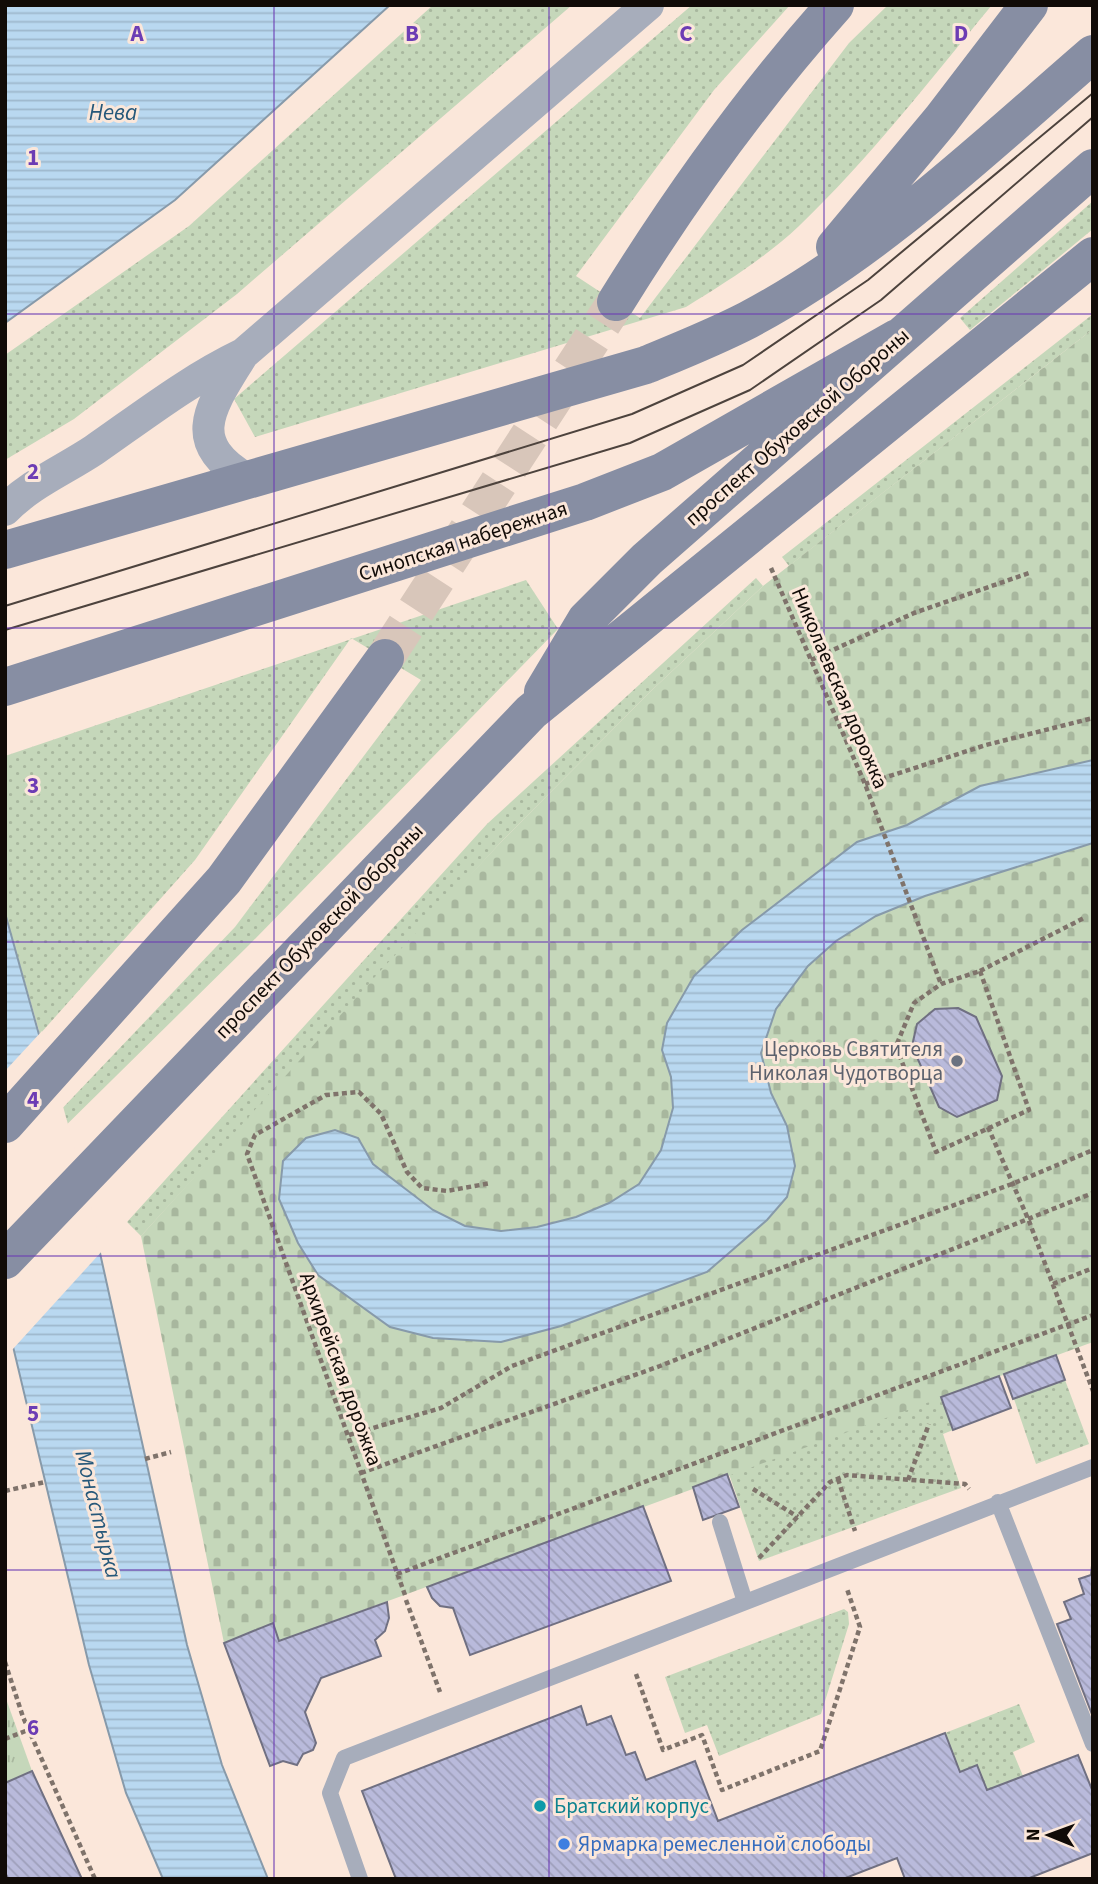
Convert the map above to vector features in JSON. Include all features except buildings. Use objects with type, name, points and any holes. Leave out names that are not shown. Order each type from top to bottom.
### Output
[{"type":"main road","points":[[616,302],[673,211],[747,108],[835,5]]},
{"type":"main road","points":[[794,293],[942,120],[1028,5]]},
{"type":"main road","points":[[5,550],[646,365],[698,344],[794,293],[889,227],[1093,54]]},
{"type":"main road","name":"проспект Обуховской Обороны","points":[[531,712],[586,620],[647,559],[1093,168]]},
{"type":"main road","name":"проспект Обуховской Обороны","points":[[5,1260],[531,712],[1093,256]]},
{"type":"main road","name":"Синопская набережная","points":[[5,687],[585,502],[649,477],[897,338]]},
{"type":"main road","points":[[5,1124],[224,880],[385,658]]},
{"type":"street","points":[[5,510],[20,495],[92,451],[200,375],[243,354],[648,5]]},
{"type":"street","points":[[243,354],[216,398],[209,420],[209,445],[224,466],[247,479]]},
{"type":"lane","points":[[359,1879],[330,1793],[344,1758],[1093,1467]]},
{"type":"lane","points":[[992,1504],[1093,1744]]},
{"type":"lane","points":[[720,1522],[745,1602]]},
{"type":"path","points":[[811,660],[914,613],[1028,573]]},
{"type":"path","name":"Николаевская дорожка","points":[[776,576],[865,784],[941,985]]},
{"type":"path","points":[[865,784],[986,745],[1093,718]]},
{"type":"path","points":[[980,971],[1029,1110],[936,1152],[896,1046],[914,1003],[941,985],[980,971],[1084,918]]},
{"type":"path","name":"Архирейская дорожка","points":[[448,1716],[247,1154],[255,1135],[326,1095],[359,1092],[382,1114],[407,1172],[422,1188],[447,1191],[491,1183]]},
{"type":"path","points":[[988,1127],[1053,1283],[1093,1391]]},
{"type":"path","points":[[349,1435],[441,1408],[512,1366],[1012,1184],[1093,1150]]},
{"type":"path","points":[[361,1472],[660,1366],[1093,1193]]},
{"type":"path","points":[[1053,1283],[1093,1268]]},
{"type":"path","points":[[397,1574],[1093,1315]]},
{"type":"path","points":[[908,1480],[929,1424]]},
{"type":"path","points":[[145,1459],[171,1452]]},
{"type":"path","points":[[745,1602],[757,1559],[830,1482],[847,1475],[965,1484],[992,1504]]},
{"type":"path","points":[[838,1479],[863,1555]]},
{"type":"path","points":[[5,1491],[45,1482]]},
{"type":"path","points":[[754,1489],[798,1517]]},
{"type":"path","points":[[626,1647],[663,1750],[702,1735],[722,1790],[820,1751],[860,1627],[839,1565]]},
{"type":"path","points":[[5,1662],[28,1730],[95,1879]]},
{"type":"path","points":[[5,1739],[28,1730]]},
{"type":"green space","points":[[433,5],[572,5],[237,294],[74,419],[5,460],[5,355],[189,226]]},
{"type":"green space","points":[[692,5],[790,5],[714,90],[576,276],[640,318],[849,43],[888,5],[992,5],[874,146],[799,226],[759,259],[686,307],[255,437],[234,399]]},
{"type":"green space","points":[[1093,201],[1093,229],[970,330],[960,318]]},
{"type":"green space","points":[[1093,314],[1093,329],[789,566],[782,557]]},
{"type":"green space","points":[[1093,329],[1093,1342],[279,1641],[272,1624],[224,1643],[141,1236],[383,968],[501,842],[652,690],[763,586]]},
{"type":"green space","points":[[756,578],[763,586],[652,690],[501,842],[141,1236],[127,1222],[487,824]]},
{"type":"green space","points":[[526,580],[558,629],[249,945],[45,1146],[35,1137],[235,927],[421,680],[352,639]]},
{"type":"green space","points":[[350,639],[195,860],[40,1034],[5,913],[5,756]]},
{"type":"green space","points":[[1065,1380],[1089,1444],[1036,1464],[1014,1399]]},
{"type":"green space","points":[[941,1397],[953,1430],[943,1434],[961,1488],[759,1561],[729,1474]]},
{"type":"green space","points":[[844,1609],[848,1612],[849,1624],[821,1714],[719,1756],[707,1725],[685,1733],[665,1677]]},
{"type":"green space","points":[[5,1696],[32,1771],[5,1783]]},
{"type":"green space","points":[[1019,1704],[1035,1742],[1013,1752],[1023,1776],[987,1790],[960,1772],[945,1733]]},
{"type":"water","name":"Нева","points":[[5,5],[390,5],[175,200],[5,323]]},
{"type":"water","points":[[1093,760],[1093,843],[925,896],[876,916],[836,941],[808,966],[776,1009],[761,1053],[771,1093],[787,1126],[795,1166],[787,1197],[767,1220],[707,1272],[561,1326],[501,1342],[433,1338],[390,1327],[318,1275],[298,1243],[279,1199],[283,1161],[306,1138],[335,1130],[358,1138],[373,1164],[433,1210],[465,1226],[501,1231],[537,1227],[576,1217],[609,1203],[639,1184],[661,1150],[673,1108],[671,1077],[662,1050],[667,1023],[694,976],[742,930],[857,842],[907,825],[980,786]]},
{"type":"water","name":"Монастырка","points":[[5,913],[100,1253],[187,1645],[222,1765],[268,1879],[163,1879],[126,1793],[89,1665],[5,1313]]},
{"type":"pier","points":[[42,1031],[103,1250],[12,1350],[5,1326],[5,1071]]},
{"type":"tunnel","points":[[385,658],[616,302]]},
{"type":"tram line","points":[[5,606],[632,414],[743,365],[868,280],[1093,93]]},
{"type":"tram line","points":[[5,630],[630,443],[750,390],[881,300],[1093,117]]},
{"type":"place","name":"Церковь Святителя Николая Чудотворца","points":[[957,1061]]},
{"type":"place","name":"Братский корпус","points":[[540,1806]]},
{"type":"place","name":"Ярмарка ремесленной слободы","points":[[564,1844]]}]
